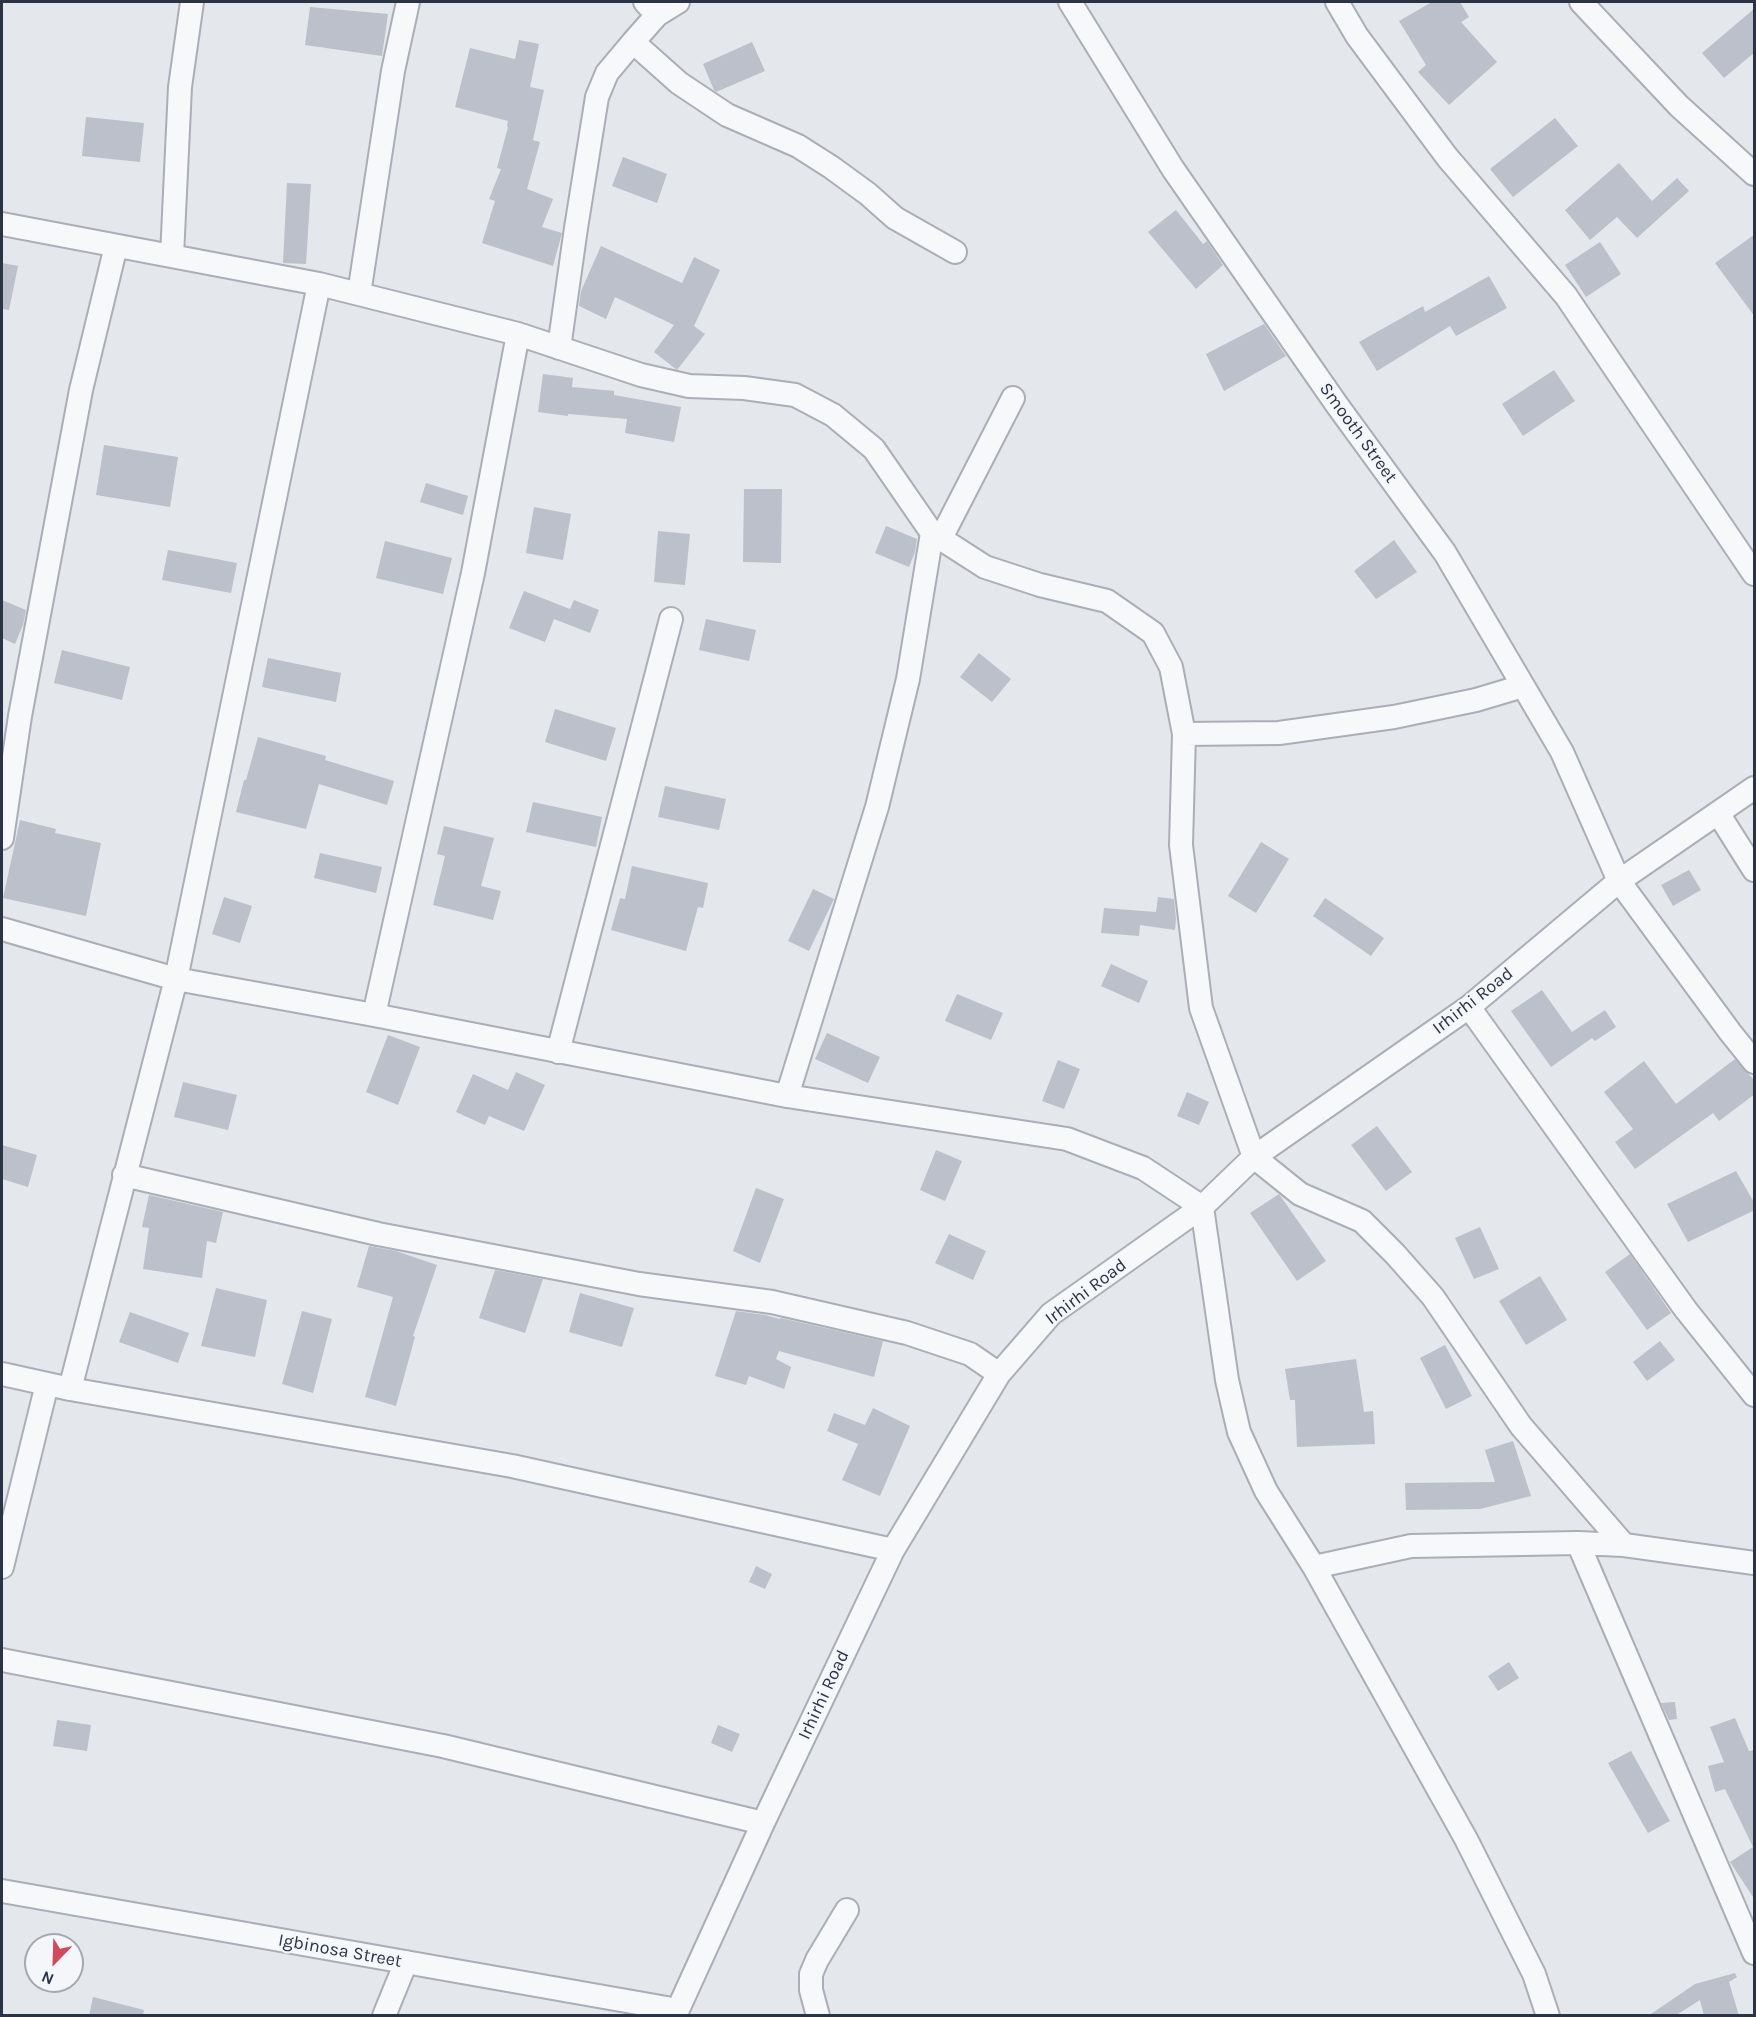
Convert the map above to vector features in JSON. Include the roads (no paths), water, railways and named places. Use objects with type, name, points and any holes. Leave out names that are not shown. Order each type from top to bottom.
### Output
[{"type":"street","points":[[172,256],[180,87],[192,2]]},
{"type":"street","points":[[358,294],[393,71],[408,2]]},
{"type":"street","points":[[560,348],[577,217],[597,97],[607,73],[633,42],[651,8],[678,2]]},
{"type":"street","name":"Smooth Street","points":[[1070,2],[1173,169],[1337,405],[1445,553],[1562,752],[1619,881],[1730,1032],[1755,1062]]},
{"type":"street","points":[[1337,2],[1357,36],[1448,157],[1566,296],[1751,561]]},
{"type":"street","points":[[1581,2],[1679,106],[1755,174]]},
{"type":"street","points":[[633,42],[679,83],[727,115],[798,146],[859,187],[895,218],[955,252]]},
{"type":"street","points":[[2,224],[319,284],[518,334],[641,375],[689,386],[744,388],[795,395],[833,415],[874,449],[936,535],[985,567],[1040,585],[1107,602],[1153,633],[1171,667],[1184,734],[1182,845],[1201,1008],[1254,1157],[1300,1194],[1362,1221],[1395,1254],[1433,1297],[1521,1426],[1624,1545]]},
{"type":"street","points":[[2,837],[20,716],[81,390],[116,246]]},
{"type":"street","points":[[70,1389],[176,979],[319,284]]},
{"type":"street","points":[[374,1015],[473,573],[518,334]]},
{"type":"street","points":[[787,1096],[877,807],[908,679],[936,535],[1013,398]]},
{"type":"street","points":[[558,1052],[671,619]]},
{"type":"street","points":[[1184,734],[1279,733],[1394,717],[1476,700],[1523,686]]},
{"type":"street","name":"Irhirhi Road","points":[[676,2013],[763,1822],[893,1550],[999,1374],[1052,1314],[1202,1207],[1254,1157],[1468,1007],[1619,881],[1755,788]]},
{"type":"street","points":[[1718,813],[1755,870]]},
{"type":"street","points":[[2,929],[176,979],[374,1015],[787,1096],[1067,1139],[1143,1168],[1202,1207],[1227,1380],[1239,1432],[1266,1491],[1314,1567],[1466,1839],[1534,1974],[1548,2016]]},
{"type":"street","points":[[1468,1007],[1686,1310],[1755,1395]]},
{"type":"street","points":[[124,1175],[390,1236],[639,1284],[772,1302],[907,1333],[970,1353],[999,1374]]},
{"type":"street","points":[[2,1374],[70,1389],[512,1466],[893,1550]]},
{"type":"street","points":[[2,1567],[47,1384]]},
{"type":"street","points":[[1314,1567],[1411,1546],[1578,1543],[1624,1545],[1755,1563]]},
{"type":"street","points":[[1578,1543],[1755,1953]]},
{"type":"street","points":[[2,1660],[442,1746],[763,1822]]},
{"type":"street","name":"Igbinosa Street","points":[[2,1891],[406,1962],[676,2013]]},
{"type":"street","points":[[818,2016],[811,1990],[811,1974],[816,1959],[847,1910]]},
{"type":"street","points":[[384,2016],[406,1962]]}]
